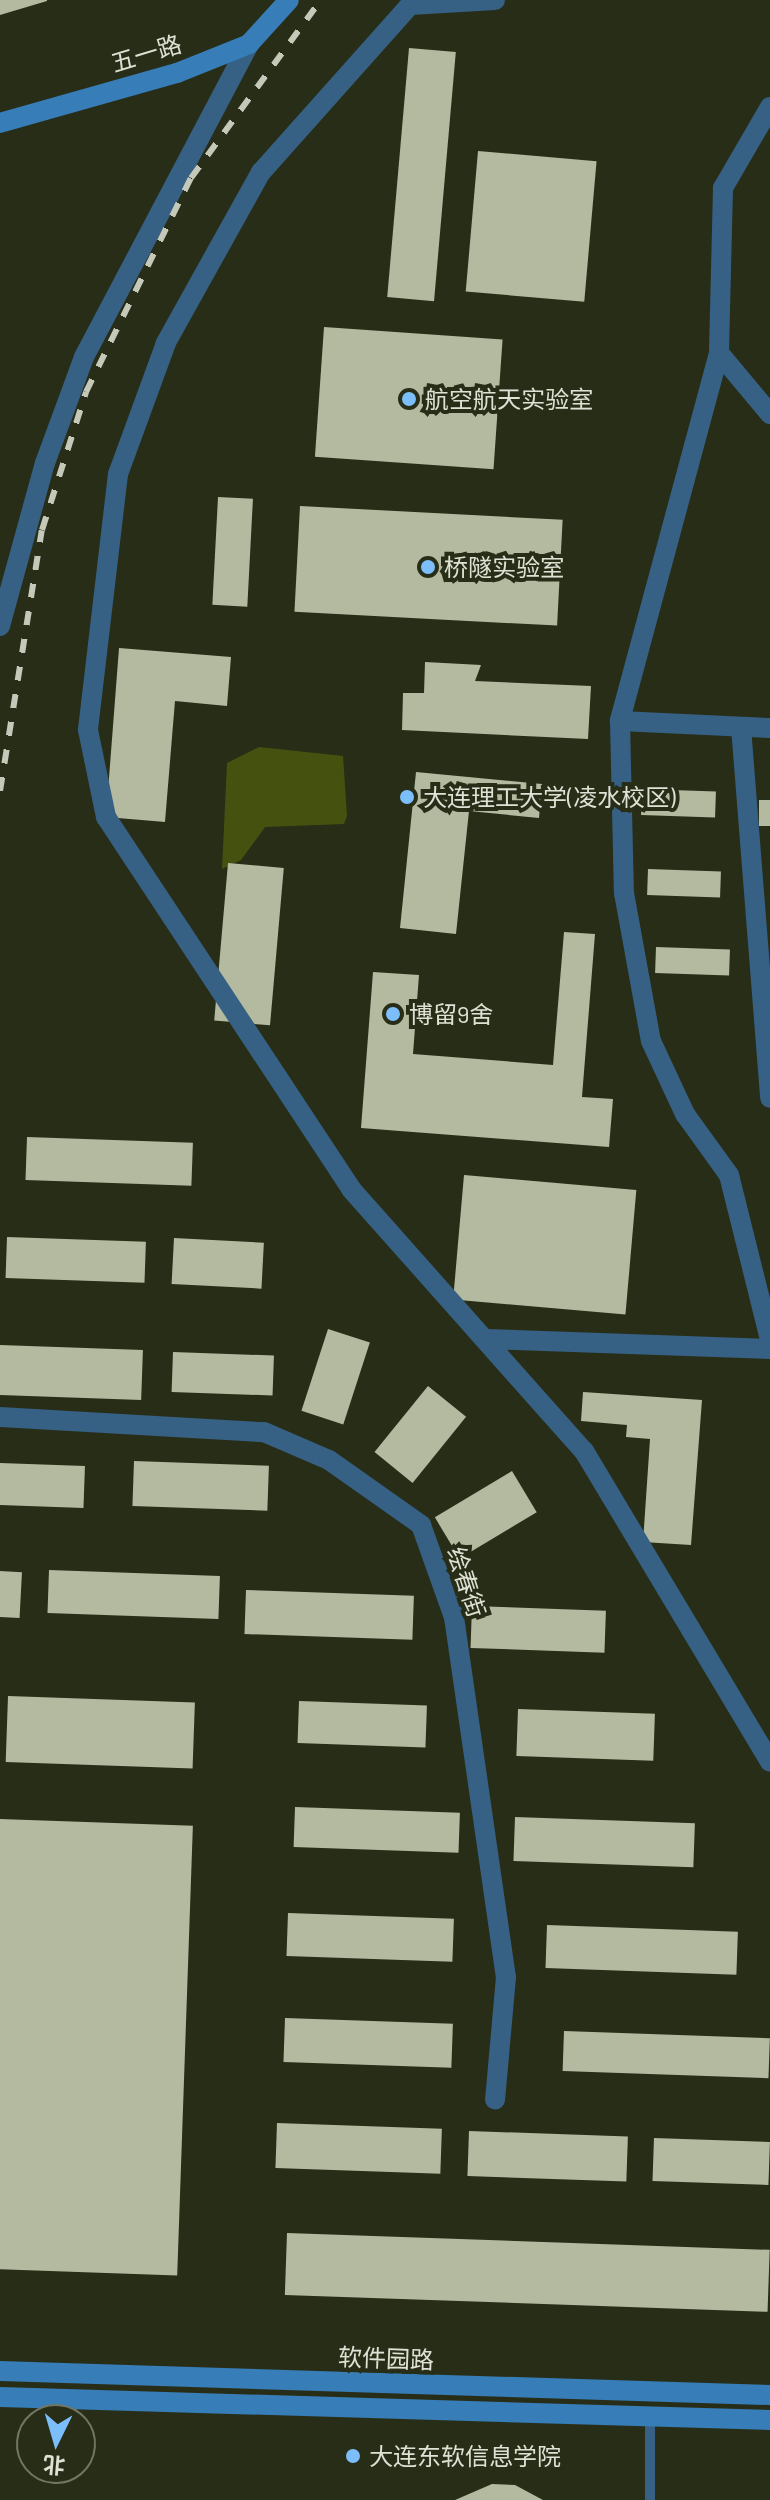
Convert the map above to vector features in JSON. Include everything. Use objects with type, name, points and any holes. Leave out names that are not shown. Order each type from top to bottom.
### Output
[{"type":"main road","name":"五一路","points":[[0,123],[177,73],[249,44],[289,0]]},
{"type":"main road","name":"软件园路","points":[[0,2371],[770,2395]]},
{"type":"main road","name":"软件园路","points":[[0,2397],[770,2420]]},
{"type":"street","points":[[495,0],[410,5],[337,79],[254,185],[166,343],[118,474],[88,730],[114,830],[351,1189],[584,1451],[770,1762]]},
{"type":"street","points":[[0,626],[84,357],[249,44]]},
{"type":"street","points":[[770,107],[723,188],[719,353],[620,721],[624,893],[651,1041],[685,1114],[729,1175],[770,1339]]},
{"type":"street","points":[[719,353],[770,414]]},
{"type":"street","points":[[620,721],[770,728]]},
{"type":"street","points":[[741,727],[770,1098]]},
{"type":"street","points":[[485,1339],[770,1349]]},
{"type":"street","name":"绘春街","points":[[0,1417],[264,1432],[329,1460],[421,1525],[454,1617],[506,1977],[495,2100]]},
{"type":"lane","points":[[650,2416],[650,2500]]},
{"type":"green space","points":[[259,747],[343,756],[347,816],[344,824],[265,827],[241,860],[222,869],[227,763]]},
{"type":"building","points":[[0,0],[47,0],[47,1],[0,15]]},
{"type":"building","points":[[409,48],[456,52],[434,301],[387,297]]},
{"type":"building","points":[[478,151],[597,161],[584,302],[466,291]]},
{"type":"building","name":"航空航天实验室","points":[[324,327],[503,339],[493,469],[315,457]]},
{"type":"building","points":[[218,497],[253,499],[247,607],[212,605]]},
{"type":"building","name":"桥隧实验室","points":[[300,506],[563,520],[557,626],[294,612]]},
{"type":"building","points":[[119,648],[231,657],[227,706],[175,701],[165,822],[106,817]]},
{"type":"building","points":[[425,662],[481,665],[475,681],[591,686],[588,739],[402,730],[403,693],[424,693]]},
{"type":"building","points":[[416,772],[542,784],[539,818],[469,811],[456,934],[400,928]]},
{"type":"building","points":[[642,789],[716,792],[715,818],[641,815]]},
{"type":"building","points":[[759,800],[770,800],[770,826],[759,826]]},
{"type":"building","points":[[228,863],[284,868],[270,1025],[214,1020]]},
{"type":"building","points":[[648,869],[721,872],[720,898],[647,895]]},
{"type":"building","name":"博留9舍","points":[[564,932],[595,934],[582,1097],[613,1099],[609,1147],[361,1128],[373,972],[419,975],[413,1054],[553,1065]]},
{"type":"building","points":[[656,947],[730,950],[729,976],[655,973]]},
{"type":"building","points":[[27,1137],[193,1143],[191,1186],[25,1180]]},
{"type":"building","points":[[464,1175],[636,1190],[625,1315],[453,1300]]},
{"type":"building","points":[[7,1237],[146,1242],[144,1283],[6,1278]]},
{"type":"building","points":[[174,1238],[264,1243],[261,1289],[172,1284]]},
{"type":"building","points":[[328,1329],[370,1343],[343,1424],[301,1411]]},
{"type":"building","points":[[0,1345],[143,1350],[141,1400],[0,1395]]},
{"type":"building","points":[[173,1352],[274,1356],[273,1396],[172,1392]]},
{"type":"building","points":[[428,1386],[466,1417],[413,1483],[375,1452]]},
{"type":"building","points":[[583,1392],[702,1400],[691,1545],[643,1542],[650,1439],[626,1437],[627,1425],[581,1421]]},
{"type":"building","points":[[134,1461],[269,1466],[267,1511],[132,1506]]},
{"type":"building","points":[[0,1463],[85,1466],[83,1508],[0,1505]]},
{"type":"building","points":[[512,1471],[537,1512],[460,1558],[435,1517]]},
{"type":"building","points":[[49,1570],[220,1576],[218,1619],[47,1613]]},
{"type":"building","points":[[0,1571],[22,1572],[20,1618],[0,1617]]},
{"type":"building","points":[[246,1590],[414,1596],[412,1640],[244,1634]]},
{"type":"building","points":[[472,1606],[606,1611],[604,1653],[471,1648]]},
{"type":"building","points":[[8,1696],[195,1703],[193,1768],[6,1762]]},
{"type":"building","points":[[299,1701],[427,1705],[425,1747],[298,1743]]},
{"type":"building","points":[[518,1709],[655,1714],[653,1761],[516,1756]]},
{"type":"building","points":[[295,1807],[460,1813],[459,1853],[294,1847]]},
{"type":"building","points":[[515,1817],[695,1823],[693,1867],[513,1861]]},
{"type":"building","points":[[0,1819],[193,1826],[177,2275],[0,2269]]},
{"type":"building","points":[[288,1913],[454,1919],[452,1962],[286,1956]]},
{"type":"building","points":[[547,1925],[738,1932],[736,1975],[545,1968]]},
{"type":"building","points":[[285,2018],[453,2024],[451,2068],[283,2062]]},
{"type":"building","points":[[564,2031],[770,2038],[768,2078],[563,2071]]},
{"type":"building","points":[[277,2123],[442,2129],[440,2174],[275,2168]]},
{"type":"building","points":[[469,2131],[628,2137],[626,2182],[467,2176]]},
{"type":"building","points":[[654,2138],[770,2142],[768,2185],[652,2181]]},
{"type":"building","points":[[287,2233],[770,2250],[768,2312],[285,2295]]},
{"type":"building","points":[[492,2484],[515,2485],[543,2500],[455,2500]]},
{"type":"railway","points":[[0,791],[42,530],[86,392],[191,178],[321,0]]},
{"type":"place","name":"航空航天实验室","points":[[409,399]]},
{"type":"place","name":"桥隧实验室","points":[[428,567]]},
{"type":"place","name":"大连理工大学(凌水校区)","points":[[407,797]]},
{"type":"place","name":"博留9舍","points":[[393,1014]]},
{"type":"place","name":"大连东软信息学院","points":[[353,2456]]}]
